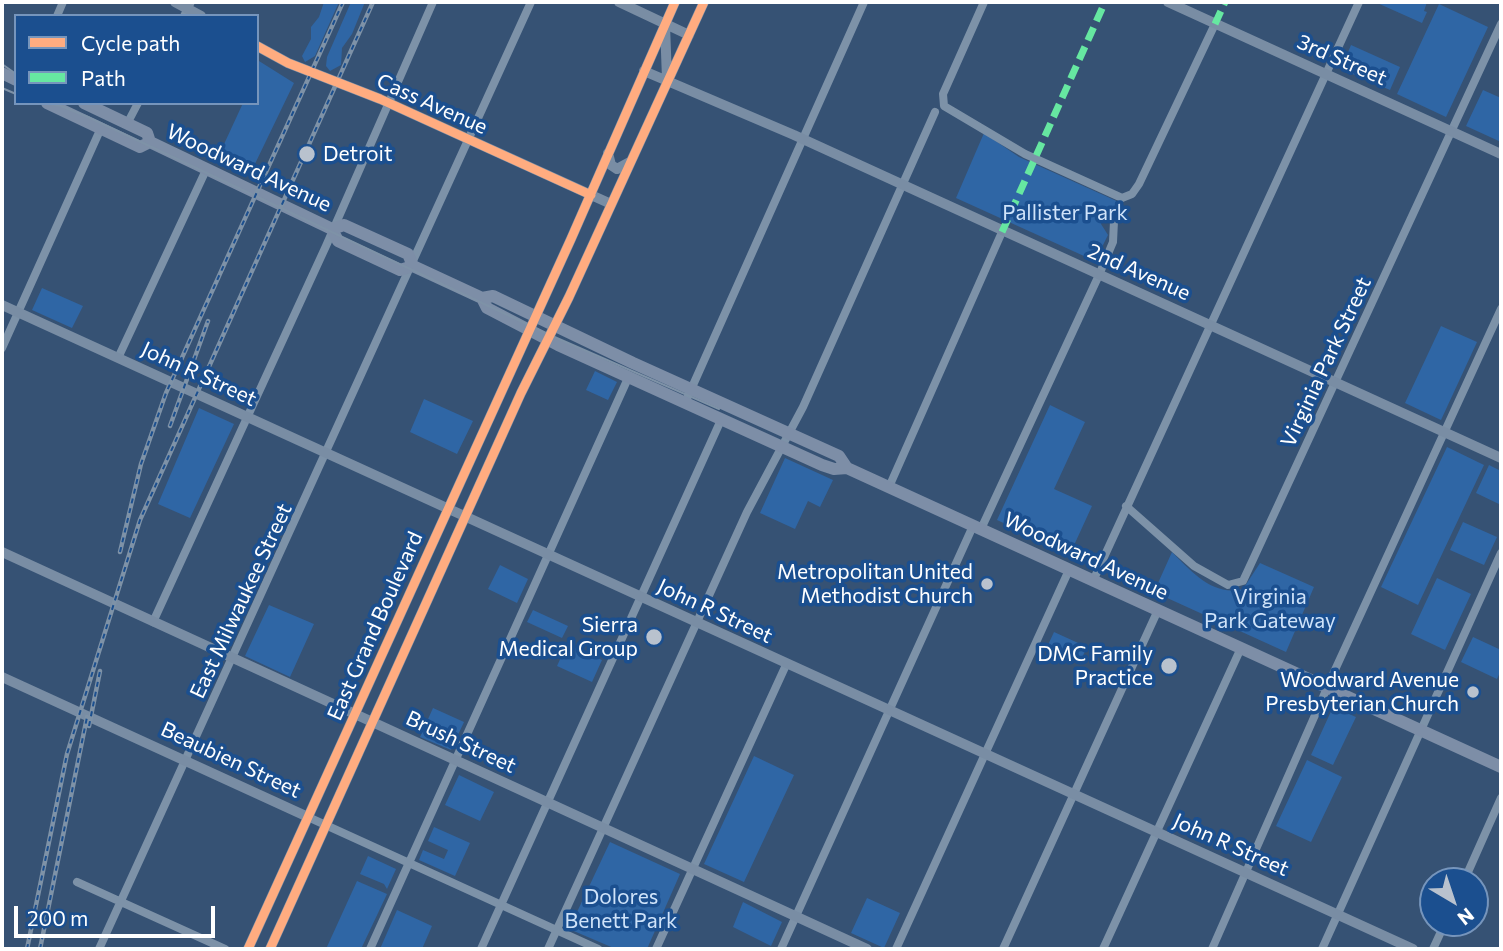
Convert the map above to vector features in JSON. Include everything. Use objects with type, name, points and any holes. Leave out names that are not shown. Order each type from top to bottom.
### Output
[{"type":"main road","name":"Woodward Avenue","points":[[51,105],[140,147],[150,142]]},
{"type":"main road","name":"Woodward Avenue","points":[[87,105],[146,133],[150,142],[332,229],[338,241],[400,270],[413,266],[482,298],[493,296],[554,327],[839,456],[847,468]]},
{"type":"main road","name":"Woodward Avenue","points":[[482,298],[487,308],[528,331],[721,420],[834,469],[847,468],[1501,766]]},
{"type":"street","points":[[175,2],[187,9]]},
{"type":"street","points":[[153,622],[433,2]]},
{"type":"street","name":"East Milwaukee Street","points":[[99,949],[413,266],[531,2]]},
{"type":"street","points":[[619,2],[689,34]]},
{"type":"street","name":"East Grand Boulevard","points":[[248,949],[591,195],[675,2]]},
{"type":"street","name":"East Grand Boulevard","points":[[270,949],[538,358],[569,297],[704,2]]},
{"type":"street","points":[[685,403],[864,2]]},
{"type":"street","points":[[984,2],[943,94],[943,103],[948,110],[985,128],[1025,154],[1111,194],[1128,196],[1139,184],[1214,24]]},
{"type":"street","name":"3rd Street","points":[[1168,2],[1501,155]]},
{"type":"street","points":[[1093,580],[1359,2]]},
{"type":"street","points":[[664,23],[668,82]]},
{"type":"street","name":"Virginia Park Street","points":[[1126,506],[1200,571],[1228,585],[1238,584],[1247,575],[1501,24]]},
{"type":"street","name":"Cass Avenue","points":[[259,48],[288,63],[388,102],[611,204]]},
{"type":"street","name":"2nd Avenue","points":[[643,71],[803,139],[1501,458]]},
{"type":"street","points":[[127,124],[137,105]]},
{"type":"street","points":[[548,949],[747,512],[790,435],[935,113]]},
{"type":"street","points":[[2,348],[101,128]]},
{"type":"street","points":[[608,153],[611,165],[617,169],[630,162]]},
{"type":"street","points":[[118,358],[206,170]]},
{"type":"street","points":[[781,949],[889,712],[1099,275],[1113,242],[1114,221]]},
{"type":"street","points":[[889,487],[1002,232]]},
{"type":"street","points":[[571,239],[582,236],[591,247]]},
{"type":"street","points":[[549,286],[558,297],[569,297]]},
{"type":"street","name":"John R Street","points":[[2,305],[1413,949]]},
{"type":"street","points":[[1212,949],[1501,309]]},
{"type":"street","points":[[520,349],[532,348],[538,358]]},
{"type":"street","points":[[370,949],[629,376]]},
{"type":"street","points":[[481,949],[721,420]]},
{"type":"street","points":[[457,486],[457,496],[461,501],[473,501]]},
{"type":"street","name":"Brush Street","points":[[2,552],[867,949]]},
{"type":"street","points":[[1322,949],[1501,553]]},
{"type":"street","points":[[896,949],[1069,570]]},
{"type":"street","points":[[414,582],[427,581],[431,589],[429,597]]},
{"type":"street","points":[[1003,949],[1158,610]]},
{"type":"street","points":[[386,646],[393,654],[404,655]]},
{"type":"street","points":[[1104,949],[1241,648]]},
{"type":"street","points":[[656,949],[786,664]]},
{"type":"street","name":"Beaubien Street","points":[[2,677],[598,949]]},
{"type":"street","points":[[1470,867],[1501,798]]},
{"type":"street","points":[[77,882],[225,949]]},
{"type":"green space","points":[[324,2],[339,2],[315,56],[305,62],[302,56],[311,39],[311,27],[319,17]]},
{"type":"green space","points":[[351,2],[365,2],[352,34],[342,48],[341,65],[330,71],[326,66],[327,57]]},
{"type":"green space","points":[[1375,2],[1427,2],[1424,11],[1427,12],[1422,23]]},
{"type":"green space","points":[[1439,4],[1488,27],[1446,117],[1397,94]]},
{"type":"green space","points":[[1351,45],[1400,67],[1390,90],[1341,69]]},
{"type":"green space","points":[[259,61],[294,83],[252,170],[219,155],[242,105],[259,105]]},
{"type":"green space","points":[[1483,90],[1501,98],[1501,142],[1466,126]]},
{"type":"green space","name":"Pallister Park","points":[[984,133],[1019,157],[1121,203],[1119,210],[1109,210],[1103,215],[1101,224],[1108,235],[1095,261],[956,198]]},
{"type":"green space","points":[[42,288],[83,306],[72,328],[32,310]]},
{"type":"green space","points":[[1441,326],[1477,342],[1441,420],[1405,403]]},
{"type":"green space","points":[[595,371],[617,382],[608,400],[586,390]]},
{"type":"green space","points":[[424,399],[473,421],[457,454],[410,432]]},
{"type":"green space","points":[[1050,405],[1085,422],[1054,489],[1092,506],[1070,554],[997,520]]},
{"type":"green space","points":[[199,408],[234,424],[190,518],[158,504]]},
{"type":"green space","points":[[1447,447],[1484,465],[1418,605],[1381,587]]},
{"type":"green space","points":[[785,458],[833,480],[820,507],[808,501],[795,529],[760,513]]},
{"type":"green space","points":[[1489,465],[1501,471],[1501,505],[1476,493]]},
{"type":"green space","points":[[1463,522],[1497,537],[1484,565],[1450,550]]},
{"type":"green space","name":"Virginia Park Gateway","points":[[1172,552],[1203,581],[1222,589],[1243,589],[1260,563],[1314,587],[1286,652],[1154,592]]},
{"type":"green space","points":[[500,565],[528,579],[517,603],[488,589]]},
{"type":"green space","points":[[1437,578],[1471,594],[1445,650],[1411,634]]},
{"type":"green space","points":[[269,605],[314,624],[290,677],[245,656]]},
{"type":"green space","points":[[533,610],[568,626],[562,638],[527,622]]},
{"type":"green space","points":[[1054,632],[1087,647],[1081,660],[1048,645]]},
{"type":"green space","points":[[1473,637],[1501,650],[1501,670],[1497,679],[1461,662]]},
{"type":"green space","points":[[567,644],[602,660],[592,682],[557,666]]},
{"type":"green space","points":[[1333,707],[1356,717],[1333,765],[1311,755]]},
{"type":"green space","points":[[433,708],[464,722],[451,750],[420,737]]},
{"type":"green space","points":[[754,756],[794,775],[744,882],[704,864]]},
{"type":"green space","points":[[1307,760],[1342,777],[1311,842],[1276,826]]},
{"type":"green space","points":[[459,775],[494,792],[480,821],[445,805]]},
{"type":"green space","points":[[434,827],[470,843],[455,876],[419,860],[423,850],[444,859],[448,850],[428,841]]},
{"type":"green space","name":"Dolores Benett Park","points":[[610,842],[680,874],[647,949],[616,949],[569,929]]},
{"type":"green space","points":[[368,856],[396,869],[387,889],[384,884],[360,874]]},
{"type":"green space","points":[[357,881],[387,894],[361,949],[326,949]]},
{"type":"green space","points":[[867,898],[900,913],[884,948],[851,933]]},
{"type":"green space","points":[[743,902],[782,922],[771,946],[733,927]]},
{"type":"green space","points":[[397,910],[432,926],[422,949],[380,949]]},
{"type":"tram line","points":[[2,64],[14,73]]},
{"type":"tram line","points":[[2,88],[14,93]]},
{"type":"tram line","points":[[56,105],[88,117],[550,335],[719,409]]},
{"type":"railway","points":[[120,552],[141,464],[166,393],[343,2]]},
{"type":"railway","points":[[27,949],[67,754],[140,520],[373,2]]},
{"type":"railway","points":[[170,426],[208,321]]},
{"type":"railway","points":[[89,726],[100,671]]},
{"type":"railway","points":[[40,949],[87,717]]},
{"type":"marked path","points":[[1002,232],[1105,2]]},
{"type":"marked path","points":[[1215,24],[1225,2]]},
{"type":"cycle path","points":[[248,949],[571,239],[675,2]]},
{"type":"cycle path","points":[[270,949],[521,393],[569,297],[704,2]]},
{"type":"cycle path","points":[[259,47],[288,63],[380,99],[591,195]]},
{"type":"place","name":"Detroit","points":[[307,154]]},
{"type":"place","name":"Metropolitan United Methodist Church","points":[[987,584]]},
{"type":"place","name":"Sierra Medical Group","points":[[654,637]]},
{"type":"place","name":"DMC Family Practice","points":[[1169,666]]},
{"type":"place","name":"Woodward Avenue Presbyterian Church","points":[[1473,692]]}]
